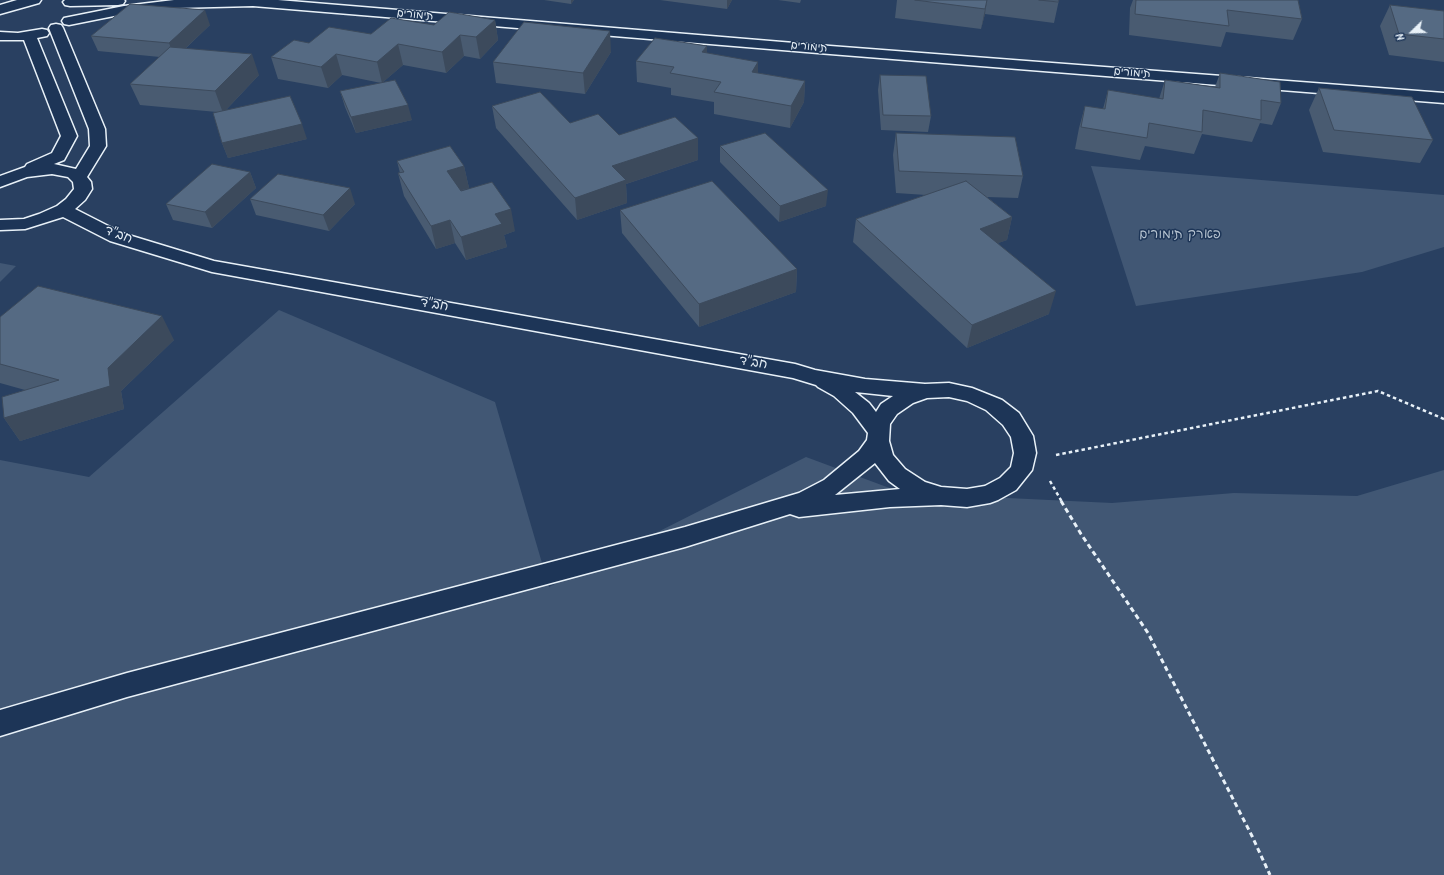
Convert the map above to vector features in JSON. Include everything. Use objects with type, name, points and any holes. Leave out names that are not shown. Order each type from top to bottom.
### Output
[{"type":"street","points":[[0,10],[29,0]]},
{"type":"street","name":"תימורים","points":[[66,1],[134,0],[175,4]]},
{"type":"street","points":[[66,1],[76,6],[76,13],[63,24],[97,129],[98,146],[92,159],[79,177]]},
{"type":"street","name":"תימורים","points":[[0,36],[29,36],[63,24],[124,10],[175,4],[253,2],[830,50],[1444,98]]},
{"type":"street","points":[[0,182],[58,156],[69,136],[29,36]]},
{"type":"street","points":[[0,225],[25,224],[45,218],[63,210],[79,196],[82,189],[82,182],[73,172],[52,169],[24,172]]},
{"type":"street","name":"חב\"ד","points":[[63,210],[116,237],[212,266],[795,371],[865,386],[925,391]]},
{"type":"street","name":"חב\"ד","points":[[813,376],[841,391],[861,408],[878,436]]},
{"type":"street","points":[[771,511],[890,498],[941,496],[967,498],[990,494],[1008,484],[1021,470],[1025,453],[1022,436],[1011,419],[994,405],[972,395],[949,390],[925,391],[905,398],[889,409],[879,423],[878,436],[884,458],[897,475],[917,488],[941,496]]},
{"type":"street","points":[[0,723],[126,685],[677,539],[771,511],[807,499],[832,486],[867,457],[878,436]]},
{"type":"path","points":[[1052,456],[1378,391],[1444,419]]},
{"type":"path","points":[[1049,480],[1081,534],[1148,632],[1252,836],[1270,875]]},
{"type":"green space","name":"פארק תימורים","points":[[1091,166],[1444,195],[1444,247],[1362,272],[1136,306]]},
{"type":"green space","points":[[0,263],[16,266],[0,282]]},
{"type":"green space","points":[[279,310],[495,402],[549,587],[806,457],[903,493],[1112,503],[1234,493],[1357,496],[1444,470],[1444,875],[0,875],[0,460],[89,477]]},
{"type":"building","points":[[915,0],[987,0],[985,9]]},
{"type":"building","points":[[1039,0],[1059,0],[1058,2]]},
{"type":"building","points":[[1136,0],[1298,0],[1302,19],[1227,10],[1229,26],[1135,14]]},
{"type":"building","points":[[130,4],[205,10],[169,43],[91,36]]},
{"type":"building","points":[[1390,5],[1444,11],[1444,39],[1399,34]]},
{"type":"building","points":[[449,12],[495,20],[476,37],[460,35],[442,52],[398,44],[377,62],[336,54],[321,67],[271,57],[294,40],[309,43],[329,27],[371,34],[391,18],[434,25]]},
{"type":"building","points":[[524,22],[610,31],[583,73],[493,62]]},
{"type":"building","points":[[655,38],[707,46],[702,52],[758,62],[752,72],[805,81],[791,106],[714,92],[721,82],[670,73],[674,67],[636,61]]},
{"type":"building","points":[[170,47],[252,54],[215,91],[130,84]]},
{"type":"building","points":[[1220,73],[1280,82],[1281,103],[1261,100],[1261,120],[1203,110],[1202,132],[1149,123],[1147,138],[1081,127],[1085,106],[1105,109],[1108,90],[1163,99],[1165,80],[1220,88]]},
{"type":"building","points":[[880,75],[926,76],[931,116],[883,115]]},
{"type":"building","points":[[395,80],[408,105],[351,117],[340,91]]},
{"type":"building","points":[[1319,88],[1412,97],[1433,140],[1334,130]]},
{"type":"building","points":[[540,92],[570,123],[598,114],[619,135],[675,117],[698,138],[612,166],[626,180],[575,198],[492,106]]},
{"type":"building","points":[[290,96],[302,124],[222,143],[213,113]]},
{"type":"building","points":[[765,133],[828,190],[780,206],[720,146]]},
{"type":"building","points":[[896,133],[1015,137],[1023,176],[899,171]]},
{"type":"building","points":[[450,146],[464,166],[447,171],[461,191],[492,182],[511,209],[495,214],[502,224],[461,237],[450,220],[431,226],[398,173],[404,172],[397,161]]},
{"type":"building","points":[[212,164],[250,172],[205,212],[166,204]]},
{"type":"building","points":[[278,174],[350,188],[323,215],[250,199]]},
{"type":"building","points":[[712,181],[797,269],[699,304],[620,210]]},
{"type":"building","points":[[966,181],[1012,217],[980,229],[1056,291],[972,325],[856,219]]},
{"type":"building","points":[[38,286],[162,316],[108,368],[110,386],[4,418],[2,397],[59,380],[0,364],[0,317]]}]
